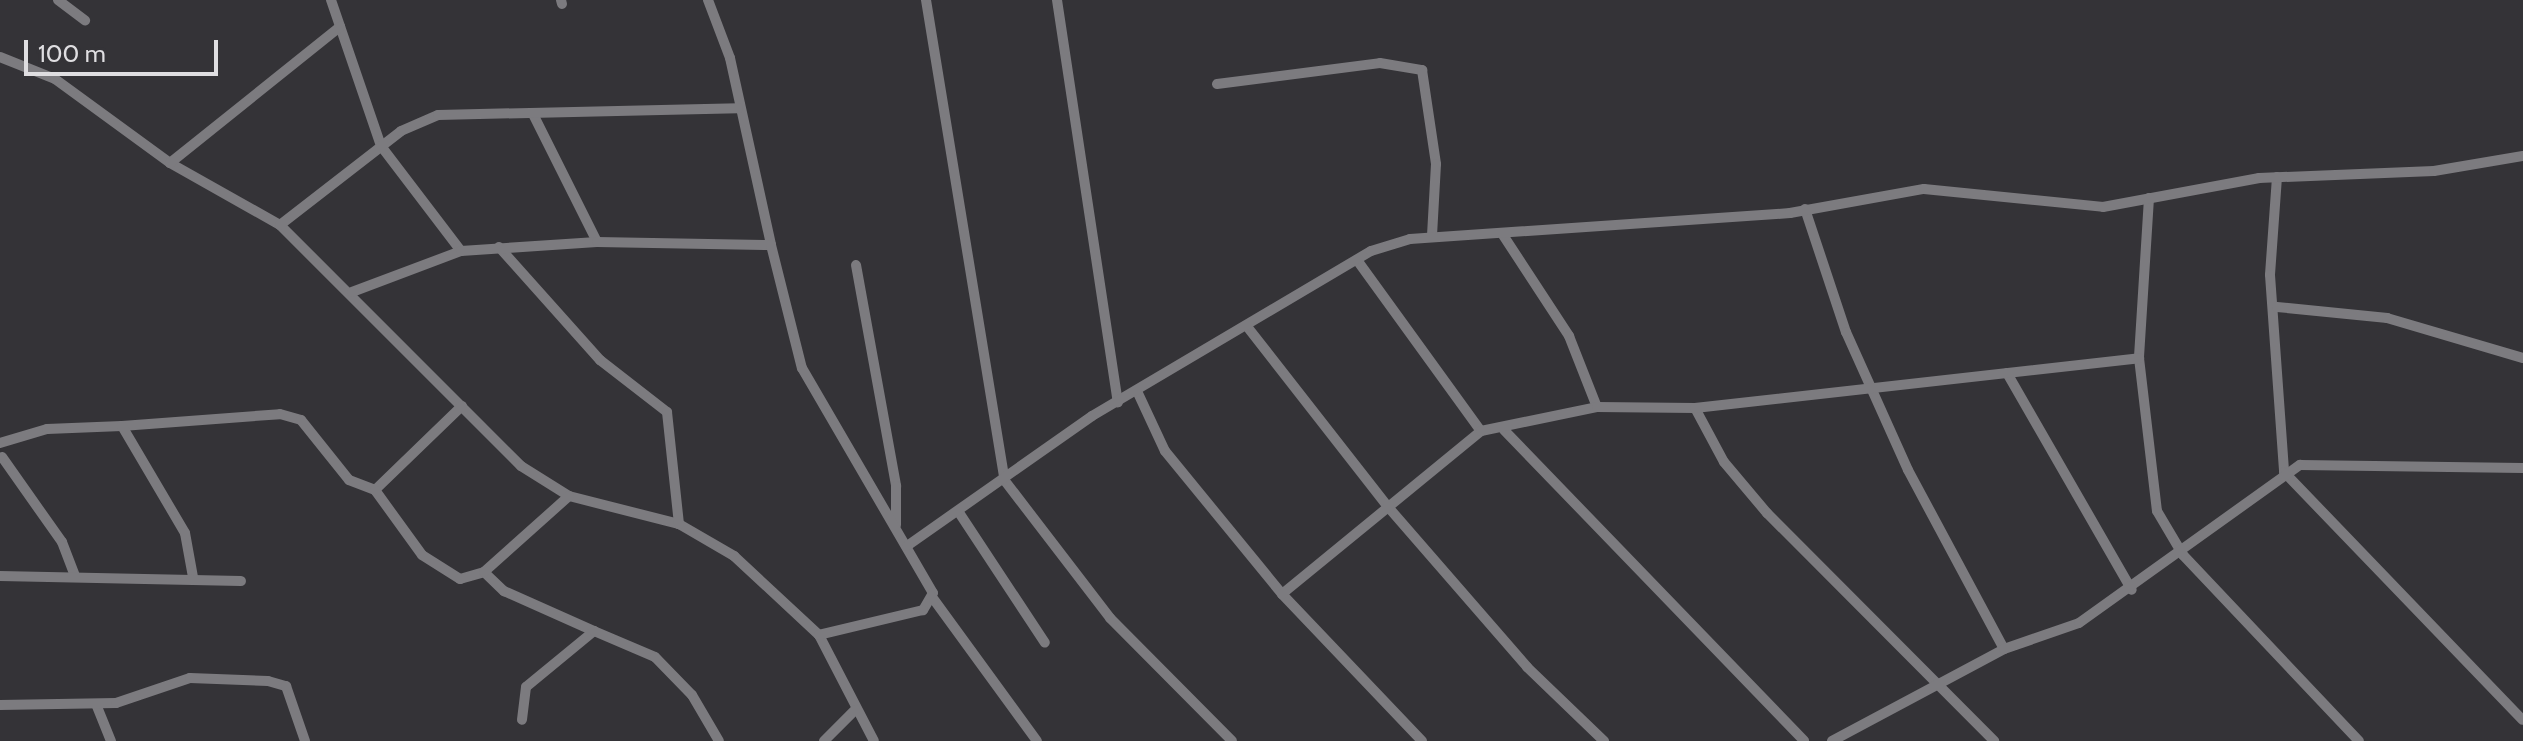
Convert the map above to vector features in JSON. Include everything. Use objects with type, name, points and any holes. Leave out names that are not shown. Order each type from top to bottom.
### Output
[{"type":"street","points":[[58,0],[85,20]]},
{"type":"street","points":[[331,0],[381,146],[461,251]]},
{"type":"street","points":[[708,0],[802,368],[907,546],[932,597],[1037,741]]},
{"type":"street","points":[[926,0],[1005,481],[1110,618],[1232,741]]},
{"type":"street","points":[[1057,0],[1118,402]]},
{"type":"street","points":[[170,163],[340,27]]},
{"type":"street","points":[[0,57],[55,79],[170,163],[280,225],[352,292],[501,449],[569,496],[679,524],[734,556],[819,635],[855,710],[874,741]]},
{"type":"street","points":[[1217,84],[1380,63],[1422,70],[1436,164],[1432,235]]},
{"type":"street","points":[[280,225],[381,146],[438,115],[738,108]]},
{"type":"street","points":[[533,114],[597,242]]},
{"type":"street","points":[[907,546],[960,514],[1118,402],[1249,329],[1357,260],[1432,235],[1503,235],[1805,209],[1924,189],[2103,207],[2277,177],[2420,172],[2523,156]]},
{"type":"street","points":[[2277,177],[2270,275],[2277,307],[2284,472],[2523,720]]},
{"type":"street","points":[[2149,198],[2139,358],[2146,467],[2157,511],[2183,555],[2359,741]]},
{"type":"street","points":[[1805,209],[1846,332],[1984,624],[2004,649]]},
{"type":"street","points":[[1503,235],[1569,336],[1597,407]]},
{"type":"street","points":[[352,292],[461,251],[597,242],[771,245]]},
{"type":"street","points":[[499,247],[600,360],[667,412],[679,524]]},
{"type":"street","points":[[1357,260],[1481,431]]},
{"type":"street","points":[[856,265],[896,486],[896,527]]},
{"type":"street","points":[[2277,307],[2387,318],[2523,358]]},
{"type":"street","points":[[1249,329],[1389,508],[1527,667],[1604,741]]},
{"type":"street","points":[[1282,594],[1481,431],[1504,430],[1597,407],[1695,408],[2139,358]]},
{"type":"street","points":[[2007,373],[2132,590]]},
{"type":"street","points":[[1137,391],[1165,451],[1282,594],[1422,741]]},
{"type":"street","points":[[375,490],[462,406]]},
{"type":"street","points":[[1695,408],[1724,462],[1767,513],[1994,741]]},
{"type":"street","points":[[0,443],[47,429],[280,414],[301,420],[349,480],[375,490],[422,555],[460,579],[484,572],[569,496]]},
{"type":"street","points":[[122,426],[185,533],[193,577]]},
{"type":"street","points":[[1504,430],[1804,741]]},
{"type":"street","points":[[1,457],[68,552],[75,576]]},
{"type":"street","points":[[1832,741],[2004,649],[2079,623],[2183,555],[2284,472],[2300,465],[2523,468]]},
{"type":"street","points":[[960,514],[1045,643]]},
{"type":"street","points":[[484,572],[504,591],[655,657],[692,695],[719,741]]},
{"type":"street","points":[[0,576],[193,577],[241,581]]},
{"type":"street","points":[[819,635],[915,613],[932,597]]},
{"type":"street","points":[[522,720],[526,687],[594,631]]},
{"type":"street","points":[[0,705],[96,704],[190,678],[268,681],[286,686],[305,741]]},
{"type":"street","points":[[96,704],[111,741]]},
{"type":"street","points":[[824,741],[855,710]]}]
